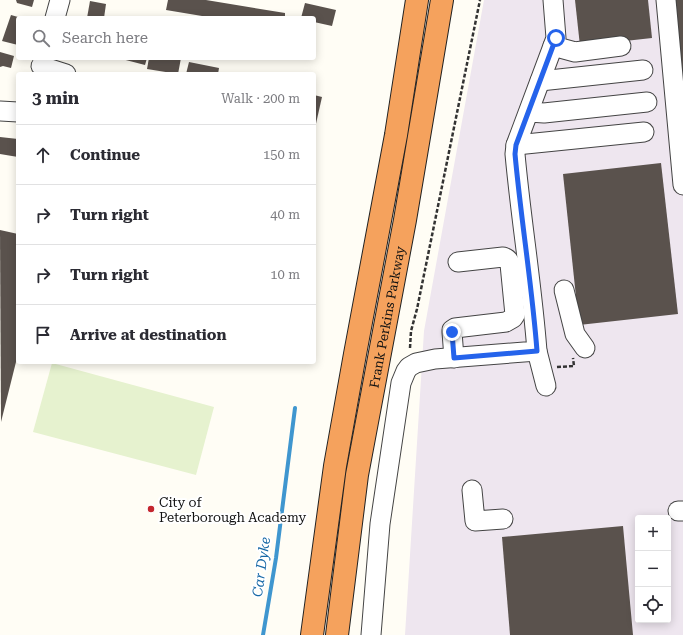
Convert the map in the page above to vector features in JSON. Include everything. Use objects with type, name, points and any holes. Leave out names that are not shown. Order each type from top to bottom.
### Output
[{"type":"highway","name":"Frank Perkins Parkway","points":[[337,635],[357,475],[405,220],[443,0]]},
{"type":"highway","name":"Frank Perkins Parkway","points":[[312,635],[335,466],[396,135],[417,1]]},
{"type":"highway","points":[[346,635],[349,538]]},
{"type":"street","points":[[56,16],[60,0]]},
{"type":"street","points":[[550,379],[537,351],[534,312],[521,220],[515,154],[516,145],[556,38],[553,0]]},
{"type":"street","points":[[666,0],[683,185]]},
{"type":"street","points":[[553,46],[575,52],[621,46]]},
{"type":"street","points":[[41,66],[60,72]]},
{"type":"street","points":[[540,81],[643,70]]},
{"type":"street","points":[[529,112],[544,113],[647,102]]},
{"type":"street","points":[[0,111],[16,112]]},
{"type":"street","points":[[516,145],[644,132]]},
{"type":"street","points":[[454,358],[452,330],[455,328],[506,322],[515,315],[509,260],[503,257],[458,262]]},
{"type":"street","points":[[564,290],[580,341]]},
{"type":"street","points":[[371,635],[380,524],[401,383],[406,371],[409,367],[416,363],[435,359],[537,351]]},
{"type":"street","points":[[472,490],[475,521],[503,519]]},
{"type":"path","points":[[412,365],[410,355],[411,330],[417,309],[480,0]]},
{"type":"path","points":[[550,379],[554,367],[574,366],[572,336],[580,341]]},
{"type":"shaded area","points":[[484,0],[683,0],[683,635],[405,635],[424,331]]},
{"type":"green space","points":[[52,364],[214,407],[196,475],[33,432]]},
{"type":"building","points":[[16,0],[34,0],[32,7],[17,3]]},
{"type":"building","points":[[168,0],[206,0],[285,13],[285,16],[202,16],[166,10]]},
{"type":"building","points":[[575,0],[648,0],[652,38],[580,46]]},
{"type":"building","points":[[666,0],[683,0],[683,152]]},
{"type":"building","points":[[90,1],[106,4],[104,16],[87,16]]},
{"type":"building","points":[[305,3],[336,10],[332,26],[316,22],[316,16],[302,16]]},
{"type":"building","points":[[11,15],[16,16],[16,44],[2,41]]},
{"type":"building","points":[[0,52],[14,56],[11,68],[3,66],[0,67]]},
{"type":"building","points":[[126,60],[146,60],[145,65]]},
{"type":"building","points":[[149,60],[181,60],[178,72],[166,72],[147,69]]},
{"type":"building","points":[[189,62],[219,68],[218,72],[186,72]]},
{"type":"building","points":[[316,96],[322,97],[316,124]]},
{"type":"building","points":[[0,137],[16,139],[16,157],[0,154]]},
{"type":"building","points":[[661,163],[678,314],[579,325],[563,174]]},
{"type":"building","points":[[0,230],[16,234],[16,362],[1,422]]},
{"type":"building","points":[[623,526],[633,635],[510,635],[502,537]]},
{"type":"waterway","name":"Car Dyke","points":[[263,635],[276,558],[295,408]]},
{"type":"place","name":"City of Peterborough Academy","points":[[151,509]]},
{"type":"route","points":[[452,332],[454,358],[537,351],[534,312],[521,220],[515,154],[516,145],[556,38]]}]
